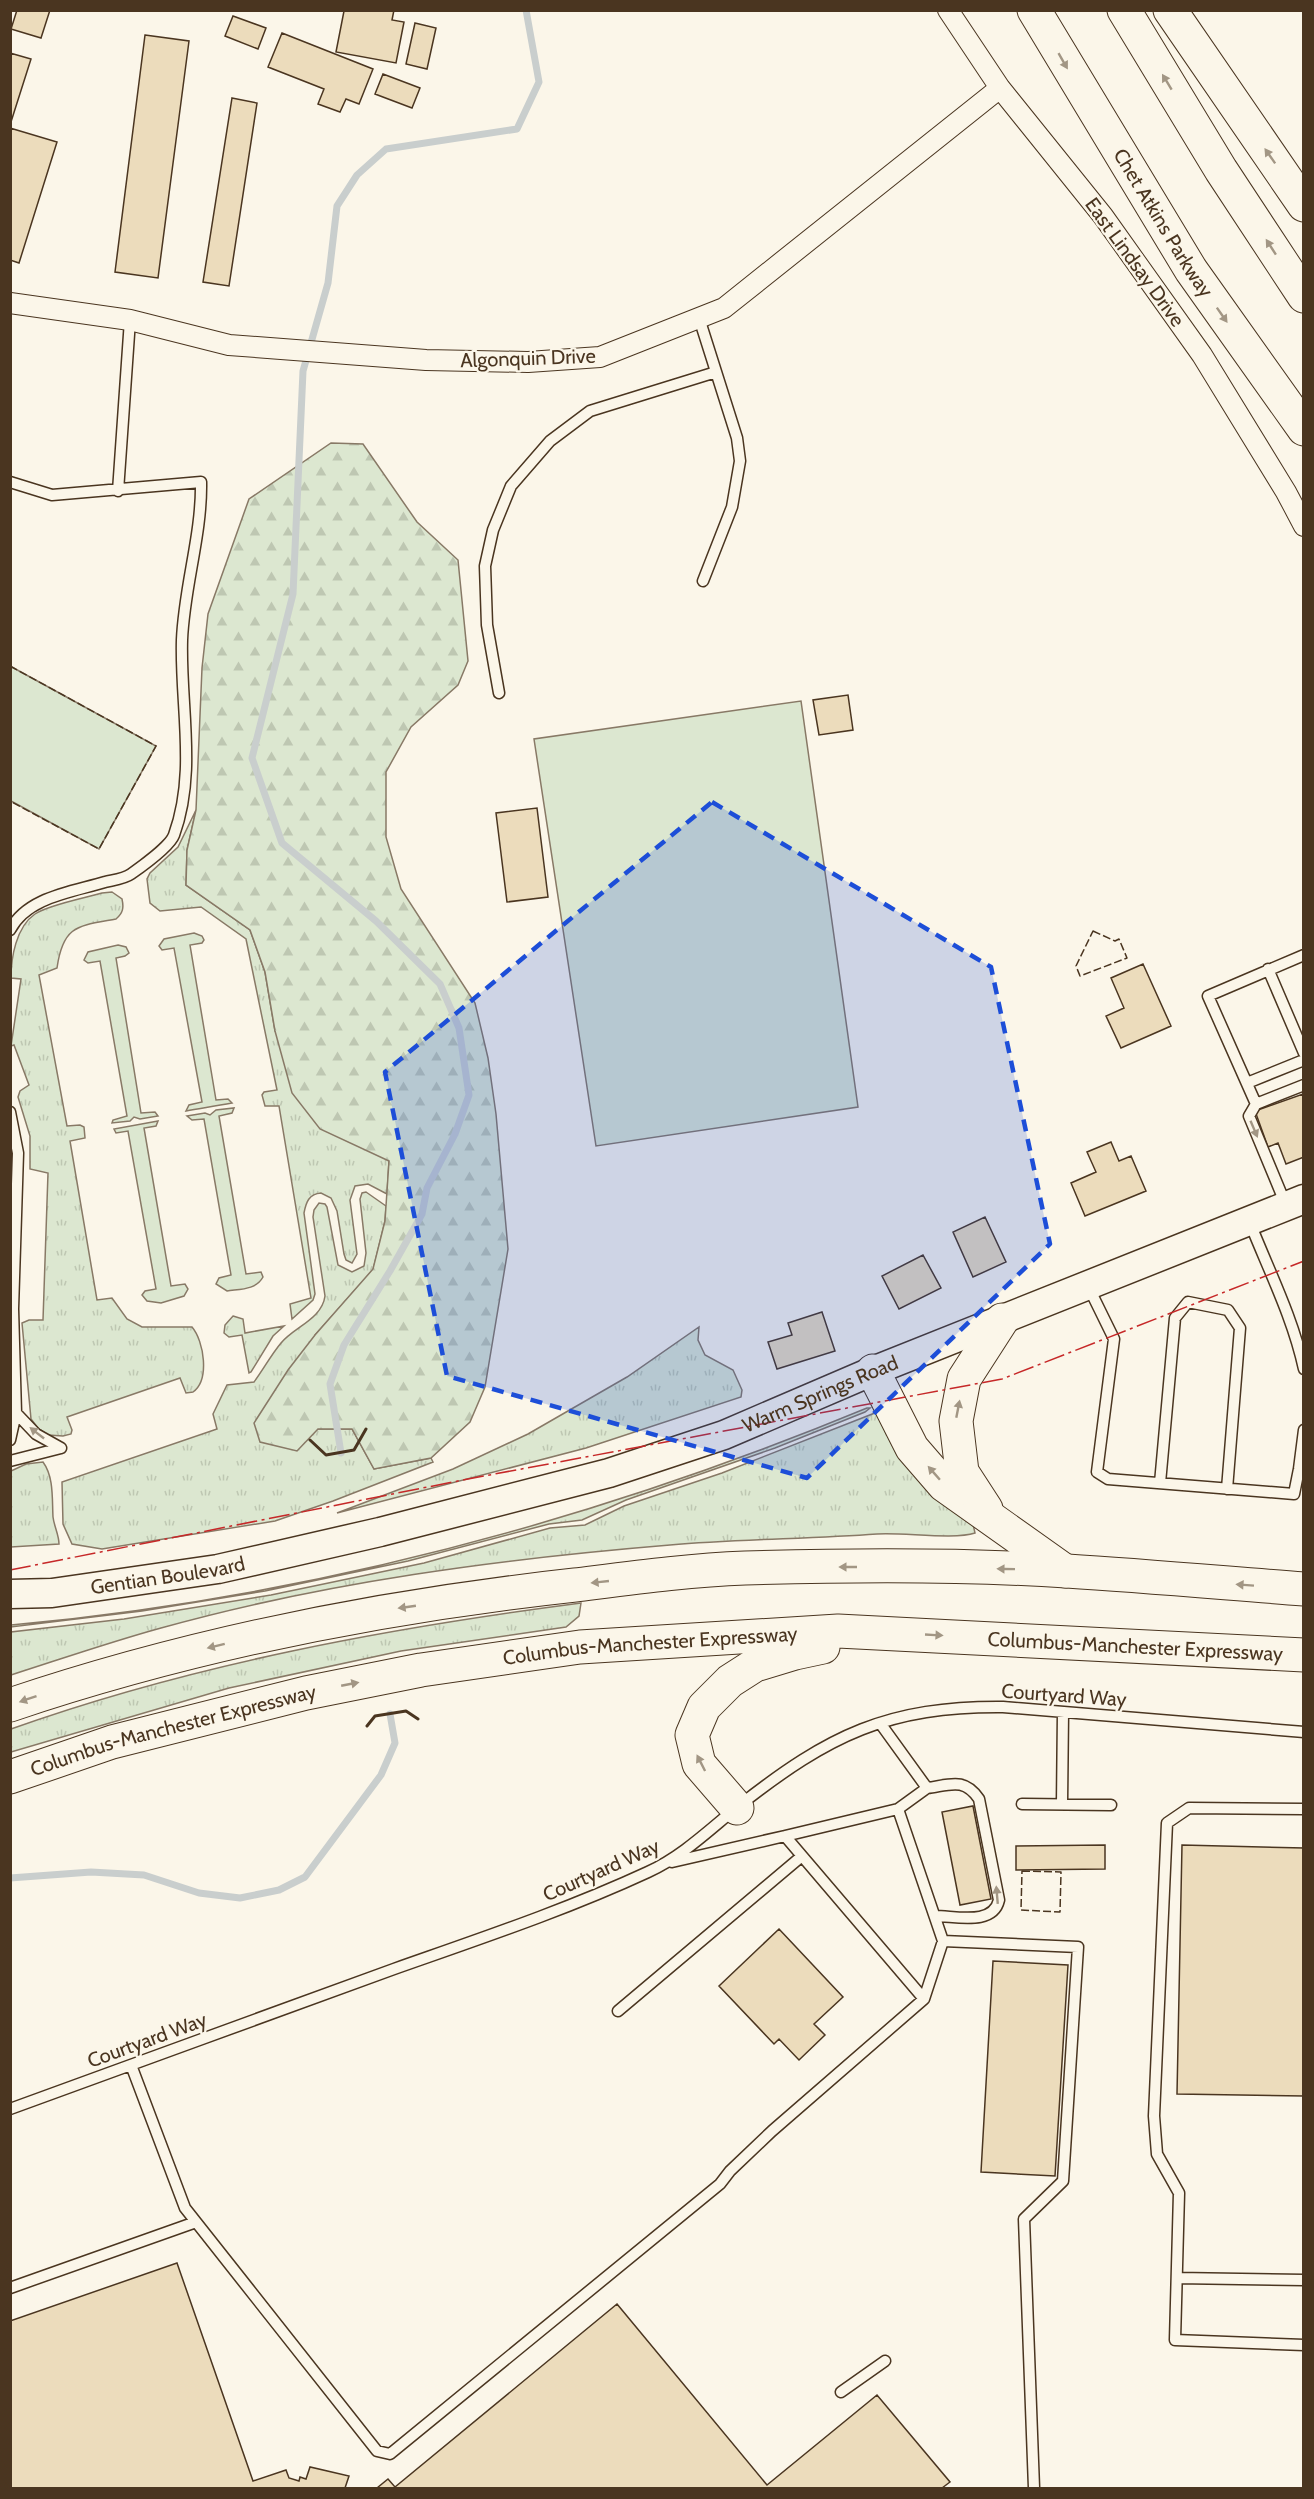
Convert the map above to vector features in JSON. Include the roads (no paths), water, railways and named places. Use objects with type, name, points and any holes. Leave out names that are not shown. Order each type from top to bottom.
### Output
[{"type":"highway","name":"Chet Atkins Parkway","points":[[1034,10],[1191,270],[1304,429]]},
{"type":"highway","points":[[1124,10],[1221,170],[1304,296]]},
{"type":"highway","points":[[1170,10],[1304,205]]},
{"type":"highway","points":[[994,1520],[962,1472],[956,1421],[964,1379],[1002,1320]]},
{"type":"highway","points":[[873,1371],[912,1448],[944,1485],[1065,1571]]},
{"type":"highway","points":[[10,1705],[84,1680],[264,1634],[378,1611],[528,1590],[742,1568],[907,1567],[1065,1571],[1304,1589]]},
{"type":"highway","name":"Columbus-Manchester Expressway","points":[[10,1777],[112,1742],[306,1693],[421,1670],[580,1647],[838,1630],[1304,1655]]},
{"type":"highway","points":[[738,1808],[699,1764],[692,1735],[704,1707],[730,1681],[755,1665],[795,1653],[899,1634]]},
{"type":"main road","name":"Warm Springs Road","points":[[324,1545],[609,1473],[724,1435],[873,1371],[1297,1204]]},
{"type":"main road","name":"Gentian Boulevard","points":[[10,1594],[52,1593],[218,1569],[324,1545]]},
{"type":"street","name":"East Lindsay Drive","points":[[948,10],[999,88],[1103,216],[1202,355],[1304,525]]},
{"type":"street","name":"Algonquin Drive","points":[[10,303],[130,320],[229,345],[426,360],[528,362],[600,357],[724,308],[999,88]]},
{"type":"lane","points":[[699,318],[737,438],[740,461],[732,507],[703,581]]},
{"type":"lane","points":[[118,491],[130,320]]},
{"type":"lane","points":[[499,693],[487,625],[485,566],[493,530],[511,486],[550,441],[590,411],[716,372]]},
{"type":"lane","points":[[10,483],[52,495],[201,482],[201,506],[182,638],[182,701],[187,765],[182,810],[173,838],[129,875],[32,905],[15,921],[10,930]]},
{"type":"lane","points":[[1256,1104],[1208,996],[1304,955]]},
{"type":"lane","points":[[1268,969],[1304,1053]]},
{"type":"lane","points":[[1247,1083],[1304,1060]]},
{"type":"lane","points":[[1297,1204],[1249,1116],[1256,1104],[1304,1085]]},
{"type":"lane","points":[[10,1113],[18,1153],[12,1310],[13,1385],[16,1413],[10,1440]]},
{"type":"lane","points":[[1249,1222],[1299,1347],[1304,1369]]},
{"type":"lane","points":[[1088,1286],[1114,1339],[1097,1472],[1108,1479],[1294,1494],[1304,1430]]},
{"type":"lane","points":[[1160,1483],[1175,1318],[1188,1302],[1228,1310],[1240,1328],[1227,1489]]},
{"type":"lane","points":[[10,1461],[61,1448],[36,1434],[16,1413]]},
{"type":"lane","name":"Courtyard Way","points":[[10,2109],[542,1916],[663,1865],[692,1846],[799,1761],[830,1743],[880,1723],[932,1710],[967,1707],[1063,1712],[1304,1732]]},
{"type":"lane","points":[[1062,1804],[1063,1712]]},
{"type":"lane","points":[[880,1723],[927,1788]]},
{"type":"lane","points":[[663,1865],[898,1809],[927,1788],[959,1783],[971,1788],[979,1799],[999,1900],[997,1909],[990,1915],[980,1917],[935,1916]]},
{"type":"lane","points":[[1022,1804],[1111,1805]]},
{"type":"lane","points":[[1304,1809],[1189,1808],[1167,1822],[1154,2116],[1157,2154],[1179,2193],[1175,2340],[1304,2345]]},
{"type":"lane","points":[[131,2065],[185,2208],[377,2451],[390,2454],[720,2184],[730,2171],[772,2131],[924,1999],[943,1941],[898,1809]]},
{"type":"lane","points":[[785,1836],[924,1999]]},
{"type":"lane","points":[[618,2011],[802,1856]]},
{"type":"lane","points":[[943,1941],[1078,1947],[1063,2181],[1024,2219],[1034,2488]]},
{"type":"lane","points":[[10,2288],[196,2222]]},
{"type":"lane","points":[[1177,2278],[1304,2280]]},
{"type":"lane","points":[[841,2392],[885,2361]]},
{"type":"waterway","points":[[341,1453],[330,1384],[344,1345],[422,1214],[427,1188],[455,1134],[469,1095],[459,1028],[440,984],[376,921],[282,843],[252,758],[293,594],[303,371],[328,283],[337,206],[357,175],[386,149],[517,129],[539,82],[526,10]]},
{"type":"waterway","points":[[10,1878],[91,1872],[144,1875],[199,1893],[240,1898],[279,1890],[305,1877],[381,1775],[395,1743],[390,1714]]}]
